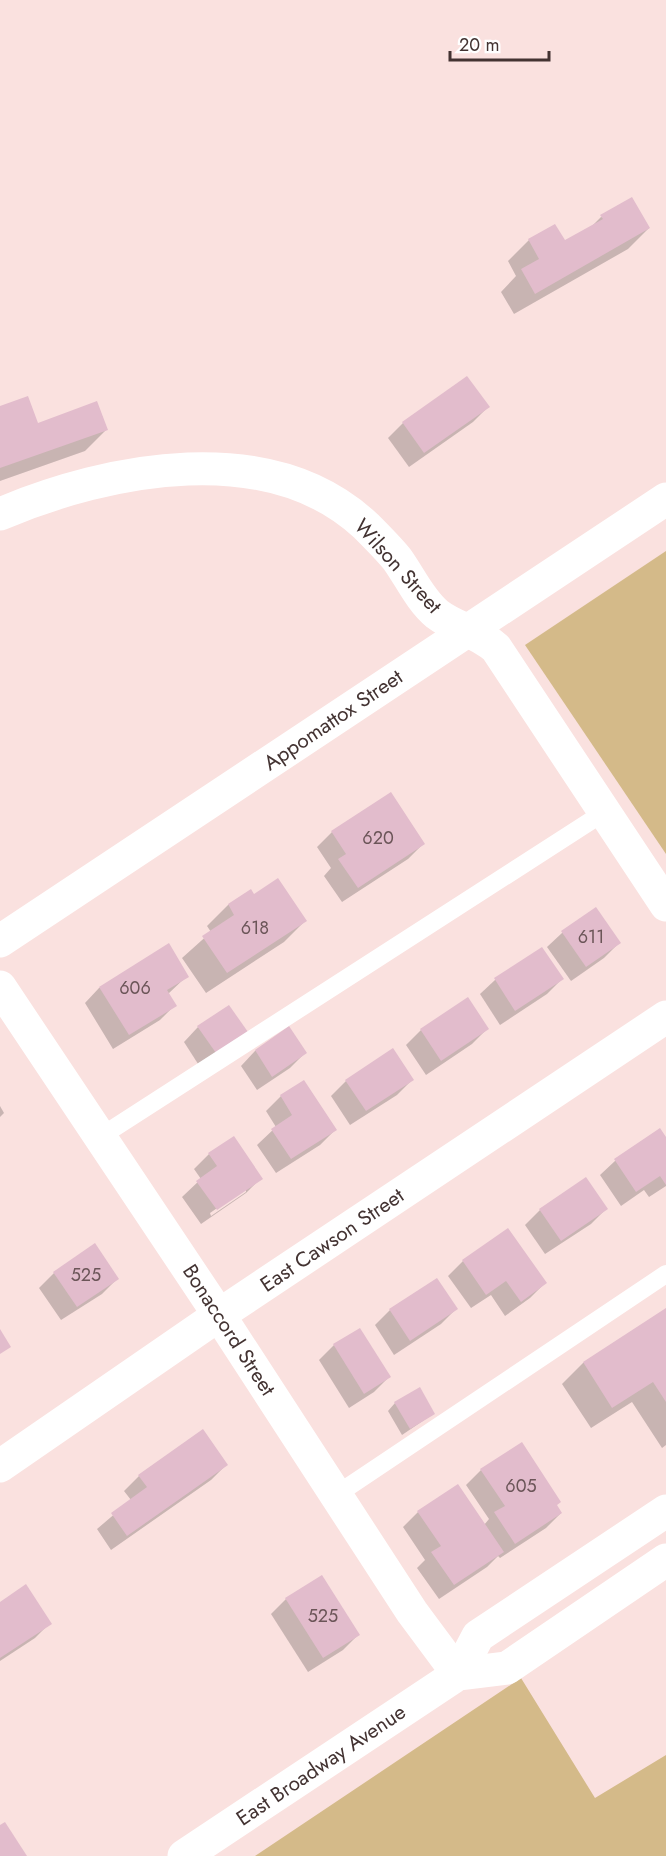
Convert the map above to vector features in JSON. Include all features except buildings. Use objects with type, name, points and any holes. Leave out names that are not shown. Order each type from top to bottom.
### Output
[{"type":"street","name":"Wilson Street","points":[[0,514],[37,498],[118,476],[174,470],[228,470],[264,475],[332,498],[366,526],[396,557],[428,605],[439,615],[470,629],[496,648],[666,905]]},
{"type":"street","name":"Appomattox Street","points":[[0,941],[666,499]]},
{"type":"street","name":"Bonaccord Street","points":[[0,987],[219,1315],[412,1612],[458,1674]]},
{"type":"street","name":"East Cawson Street","points":[[0,1466],[219,1315],[666,1017]]},
{"type":"street","name":"East Broadway Avenue","points":[[458,1674],[478,1636],[666,1511]]},
{"type":"street","name":"East Broadway Avenue","points":[[184,1856],[458,1674],[507,1668],[666,1560]]},
{"type":"lane","points":[[100,1137],[603,813]]},
{"type":"lane","points":[[336,1495],[666,1274]]},
{"type":"shaded area","points":[[666,551],[666,854],[525,645]]},
{"type":"shaded area","points":[[521,1678],[595,1798],[666,1755],[666,1856],[255,1856]]}]
